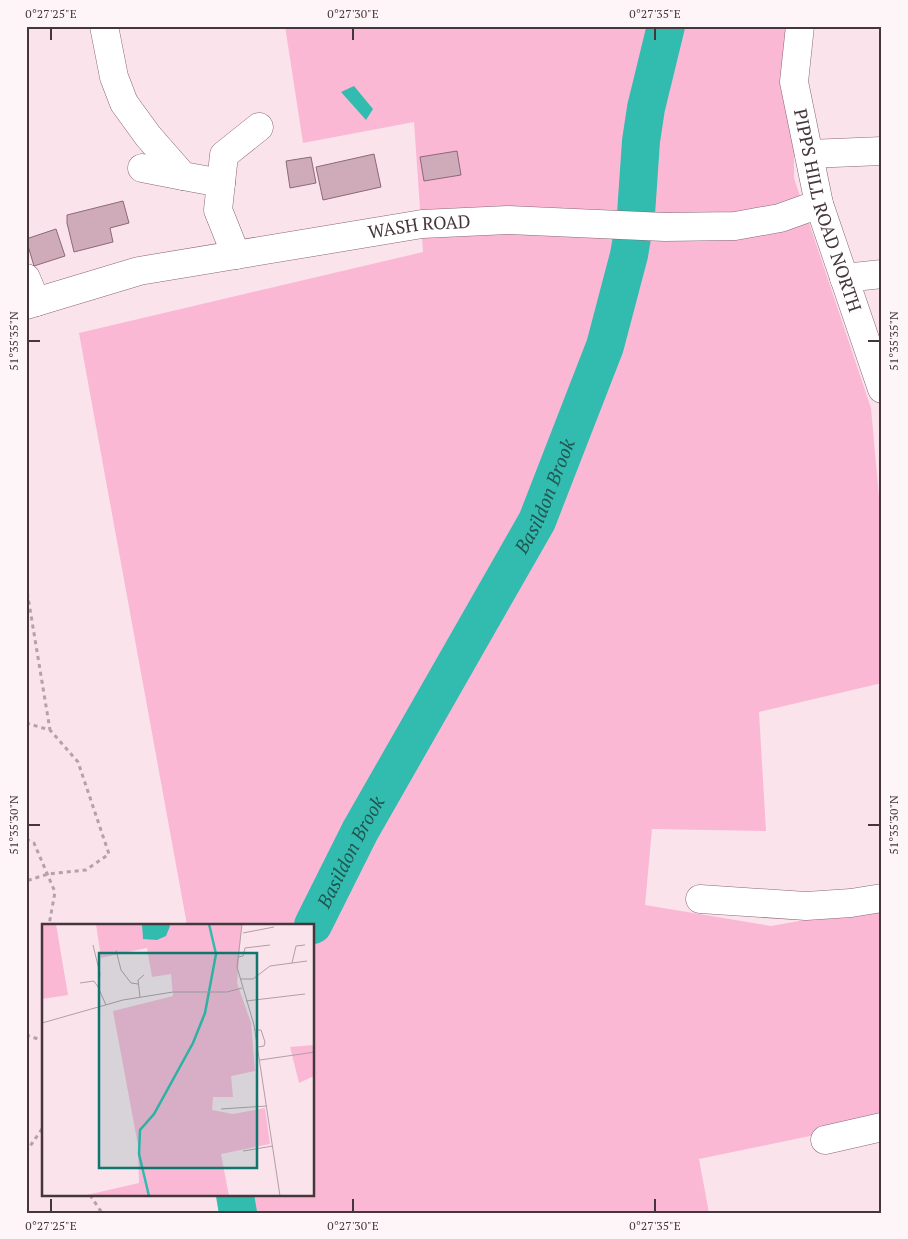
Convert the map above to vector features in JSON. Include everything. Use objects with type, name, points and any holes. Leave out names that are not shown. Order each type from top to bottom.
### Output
[{"type":"street","points":[[104,26],[114,77],[124,103],[148,136],[183,176]]},
{"type":"street","name":"PIPPS HILL ROAD NORTH","points":[[800,26],[794,82],[819,204],[882,389]]},
{"type":"street","points":[[236,255],[218,210],[224,156],[259,126]]},
{"type":"street","points":[[809,154],[882,151]]},
{"type":"street","points":[[142,168],[221,183]]},
{"type":"street","name":"WASH ROAD","points":[[29,295],[139,271],[422,224],[508,220],[665,227],[735,226],[780,218],[819,204]]},
{"type":"street","points":[[844,278],[882,274]]},
{"type":"street","points":[[700,899],[806,906],[851,903],[882,898]]},
{"type":"street","points":[[825,1140],[882,1127]]},
{"type":"path","points":[[26,585],[50,730],[78,762],[108,854],[86,870],[48,874],[26,881]]},
{"type":"path","points":[[26,723],[50,730]]},
{"type":"path","points":[[26,839],[34,843],[55,892],[49,924]]},
{"type":"path","points":[[26,1035],[42,1040]]},
{"type":"path","points":[[26,1152],[42,1130]]},
{"type":"path","points":[[91,1196],[102,1213]]},
{"type":"shaded area","points":[[285,26],[800,26],[794,82],[794,178],[871,408],[882,531],[882,683],[759,712],[766,831],[652,829],[645,905],[771,926],[882,906],[882,1121],[699,1159],[709,1213],[224,1213],[224,1196],[315,1196],[315,924],[187,924],[79,333],[423,252],[414,122],[303,143]]},
{"type":"shaded area","points":[[354,86],[373,109],[366,120],[341,92]]},
{"type":"building","points":[[457,151],[461,175],[424,181],[420,157]]},
{"type":"building","points":[[374,154],[381,187],[323,200],[316,167]]},
{"type":"building","points":[[311,157],[316,183],[290,188],[286,161]]},
{"type":"building","points":[[123,201],[129,223],[110,228],[113,242],[74,252],[67,215]]},
{"type":"building","points":[[56,229],[65,256],[34,266],[26,239]]},
{"type":"waterway","name":"Basildon Brook","points":[[314,924],[360,831],[537,521],[605,346],[629,255],[636,214],[641,141],[646,108],[666,26]]},
{"type":"waterway","name":"Basildon Brook","points":[[235,1196],[238,1213]]}]
